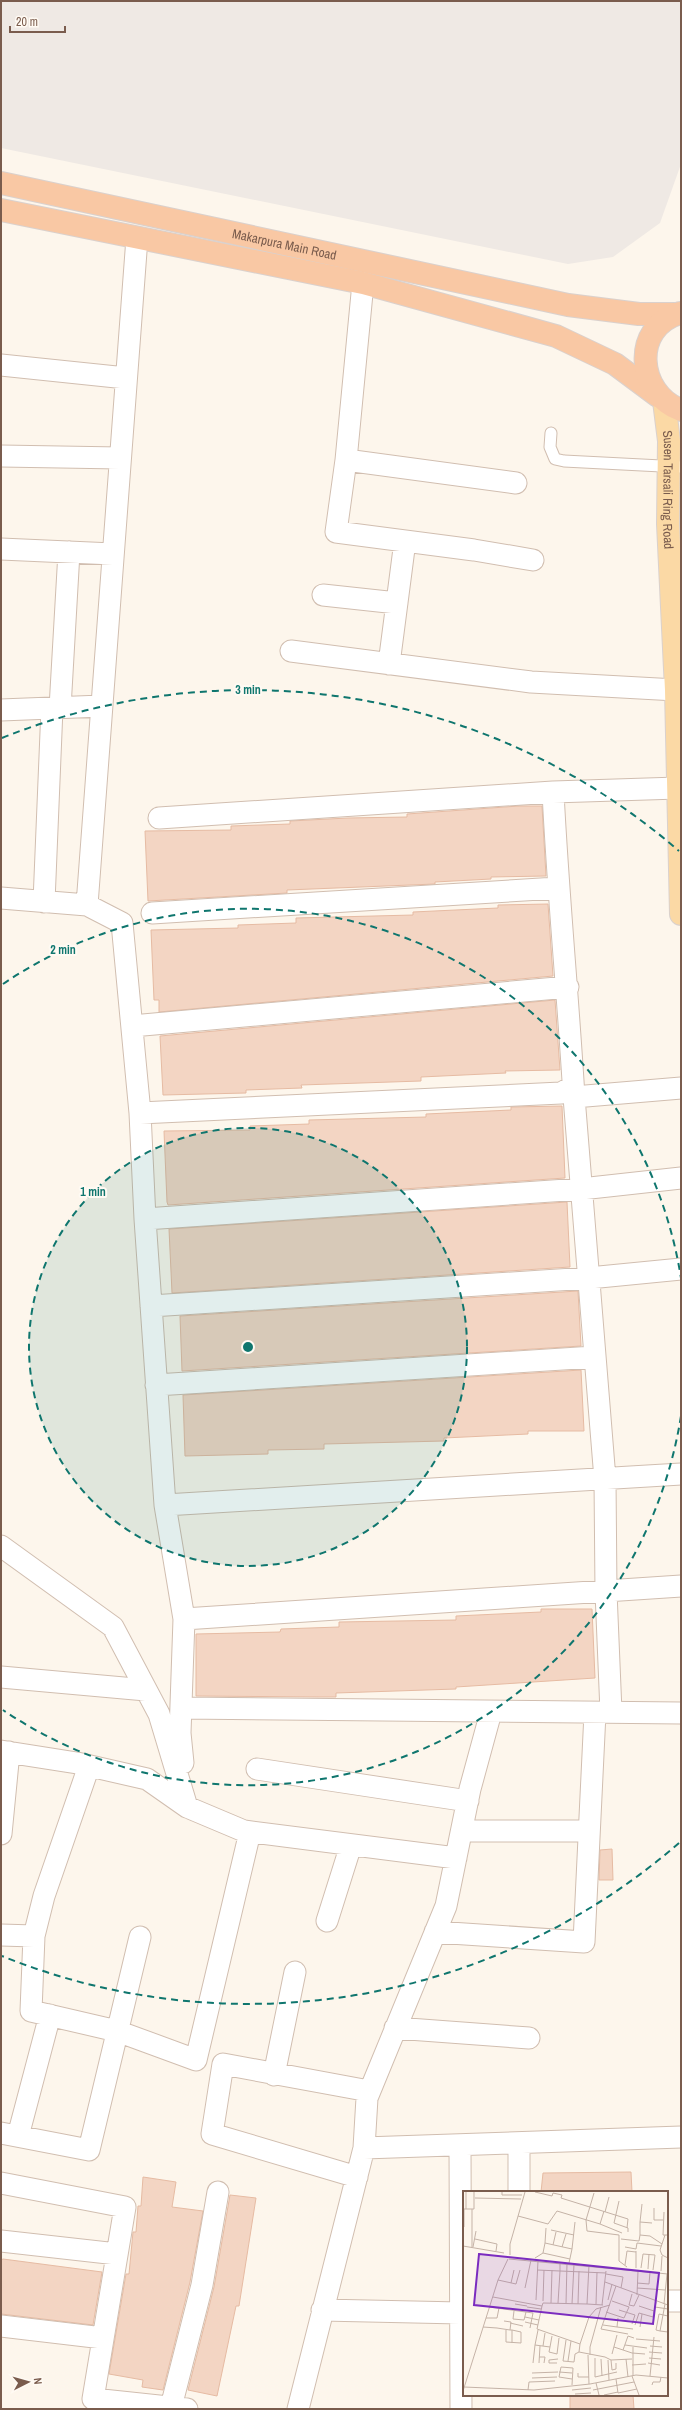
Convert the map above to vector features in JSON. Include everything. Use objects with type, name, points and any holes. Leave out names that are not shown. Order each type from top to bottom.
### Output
[{"type":"highway","name":"Makarpura Main Road","points":[[1,183],[568,305],[639,314],[678,313]]},
{"type":"highway","name":"Makarpura Main Road","points":[[1,210],[363,284],[556,336],[615,364],[668,402]]},
{"type":"highway","points":[[668,402],[649,383],[645,367],[646,351],[651,336],[661,323],[678,313]]},
{"type":"main road","name":"Susen Tarsali Ring Road","points":[[668,402],[669,441],[675,467],[668,524],[676,690],[681,914]]},
{"type":"street","points":[[87,905],[136,238]]},
{"type":"street","points":[[363,284],[346,460],[336,532],[533,560]]},
{"type":"street","points":[[1,365],[126,378]]},
{"type":"street","points":[[1,456],[120,458]]},
{"type":"street","points":[[346,460],[516,483]]},
{"type":"street","points":[[389,664],[405,541]]},
{"type":"street","points":[[1,549],[113,554]]},
{"type":"street","points":[[44,902],[56,708],[69,552]]},
{"type":"street","points":[[323,595],[397,603]]},
{"type":"street","points":[[291,651],[532,682],[676,690]]},
{"type":"street","points":[[1,710],[102,706]]},
{"type":"street","points":[[159,818],[554,792],[678,788]]},
{"type":"street","points":[[435,1932],[584,1942],[589,1831],[603,1712],[606,1592],[605,1479],[574,1097],[568,987],[558,888],[554,792]]},
{"type":"street","points":[[152,913],[558,888]]},
{"type":"street","points":[[1,898],[87,905],[122,923],[140,1113],[145,1219],[165,1505],[184,1619],[180,1733],[186,1807]]},
{"type":"street","points":[[132,1026],[568,987]]},
{"type":"street","points":[[140,1113],[561,1093],[570,1088],[574,1097]]},
{"type":"street","points":[[574,1097],[681,1088]]},
{"type":"street","points":[[145,1219],[582,1189],[681,1178]]},
{"type":"street","points":[[151,1306],[589,1278],[681,1269]]},
{"type":"street","points":[[156,1385],[594,1356]]},
{"type":"street","points":[[165,1505],[681,1474]]},
{"type":"street","points":[[1,1546],[113,1627],[159,1714],[186,1807]]},
{"type":"street","points":[[184,1619],[681,1586]]},
{"type":"street","points":[[1,1677],[146,1690]]},
{"type":"street","points":[[181,1708],[681,1713]]},
{"type":"street","points":[[298,2409],[364,2148],[366,2098],[446,1906],[468,1801],[491,1712]]},
{"type":"street","points":[[1,1834],[5,1752],[89,1766],[147,1779],[186,1807],[250,1832],[456,1858]]},
{"type":"street","points":[[89,1766],[44,1896],[34,1936],[31,2011],[117,2031],[196,2060],[369,2091]]},
{"type":"street","points":[[257,1769],[468,1801]]},
{"type":"street","points":[[462,1831],[589,1831]]},
{"type":"street","points":[[196,2060],[250,1832]]},
{"type":"street","points":[[326,1921],[351,1844]]},
{"type":"street","points":[[1,1935],[34,1936]]},
{"type":"street","points":[[50,2015],[9,2134],[89,2150],[140,1937]]},
{"type":"street","points":[[274,2075],[295,1972]]},
{"type":"street","points":[[395,2028],[529,2038]]},
{"type":"street","points":[[223,2064],[212,2134],[356,2177]]},
{"type":"street","points":[[364,2148],[681,2137]]},
{"type":"street","points":[[519,2143],[519,2191]]},
{"type":"street","points":[[460,2145],[460,2409]]},
{"type":"street","points":[[1,2183],[125,2207],[92,2399],[179,2408],[218,2192]]},
{"type":"street","points":[[1,2241],[117,2254]]},
{"type":"street","points":[[668,2301],[681,2301]]},
{"type":"street","points":[[322,2310],[460,2313]]},
{"type":"street","points":[[1,2326],[103,2338]]},
{"type":"lane","points":[[551,433],[550,448],[555,459],[564,461],[675,467]]},
{"type":"shaded area","points":[[1,1],[681,1],[681,164],[660,223],[613,257],[568,264],[1,148]]},
{"type":"building","points":[[519,806],[542,806],[546,876],[491,877],[491,879],[435,882],[435,884],[287,890],[287,893],[148,901],[145,831],[231,830],[231,826],[290,824],[290,821],[407,817],[407,814]]},
{"type":"building","points":[[548,904],[553,976],[159,1012],[159,1000],[154,1000],[151,930],[238,928],[238,925],[296,923],[296,918],[413,915],[413,912],[498,908],[498,905]]},
{"type":"building","points":[[555,1000],[560,1070],[505,1071],[506,1073],[421,1077],[421,1081],[301,1085],[302,1088],[246,1090],[246,1093],[163,1095],[160,1036]]},
{"type":"building","points":[[562,1106],[565,1178],[168,1205],[167,1202],[164,1131],[250,1130],[250,1126],[309,1124],[309,1120],[426,1117],[426,1114],[511,1110],[511,1107]]},
{"type":"building","points":[[567,1202],[570,1267],[172,1293],[169,1229]]},
{"type":"building","points":[[578,1291],[581,1346],[182,1371],[180,1316]]},
{"type":"building","points":[[581,1370],[584,1431],[528,1431],[528,1434],[444,1438],[444,1441],[324,1444],[324,1449],[268,1450],[268,1454],[185,1456],[183,1395]]},
{"type":"building","points":[[541,1609],[592,1609],[595,1678],[456,1687],[456,1689],[336,1693],[336,1697],[196,1696],[196,1634],[280,1632],[281,1629],[339,1627],[339,1622],[456,1620],[456,1616],[541,1612]]},
{"type":"building","points":[[612,1849],[613,1880],[599,1880],[600,1850]]},
{"type":"building","points":[[631,2172],[632,2191],[541,2191],[543,2173]]},
{"type":"building","points":[[143,2177],[176,2182],[172,2207],[203,2211],[190,2282],[163,2390],[142,2387],[143,2380],[109,2374],[126,2274],[129,2274],[133,2232],[136,2232],[138,2206],[141,2206]]},
{"type":"building","points":[[230,2195],[256,2198],[239,2306],[236,2306],[217,2396],[188,2390],[214,2287]]},
{"type":"building","points":[[3,2259],[102,2272],[93,2325],[1,2314],[1,2260]]},
{"type":"building","points":[[570,2396],[633,2396],[634,2409],[570,2409]]}]
